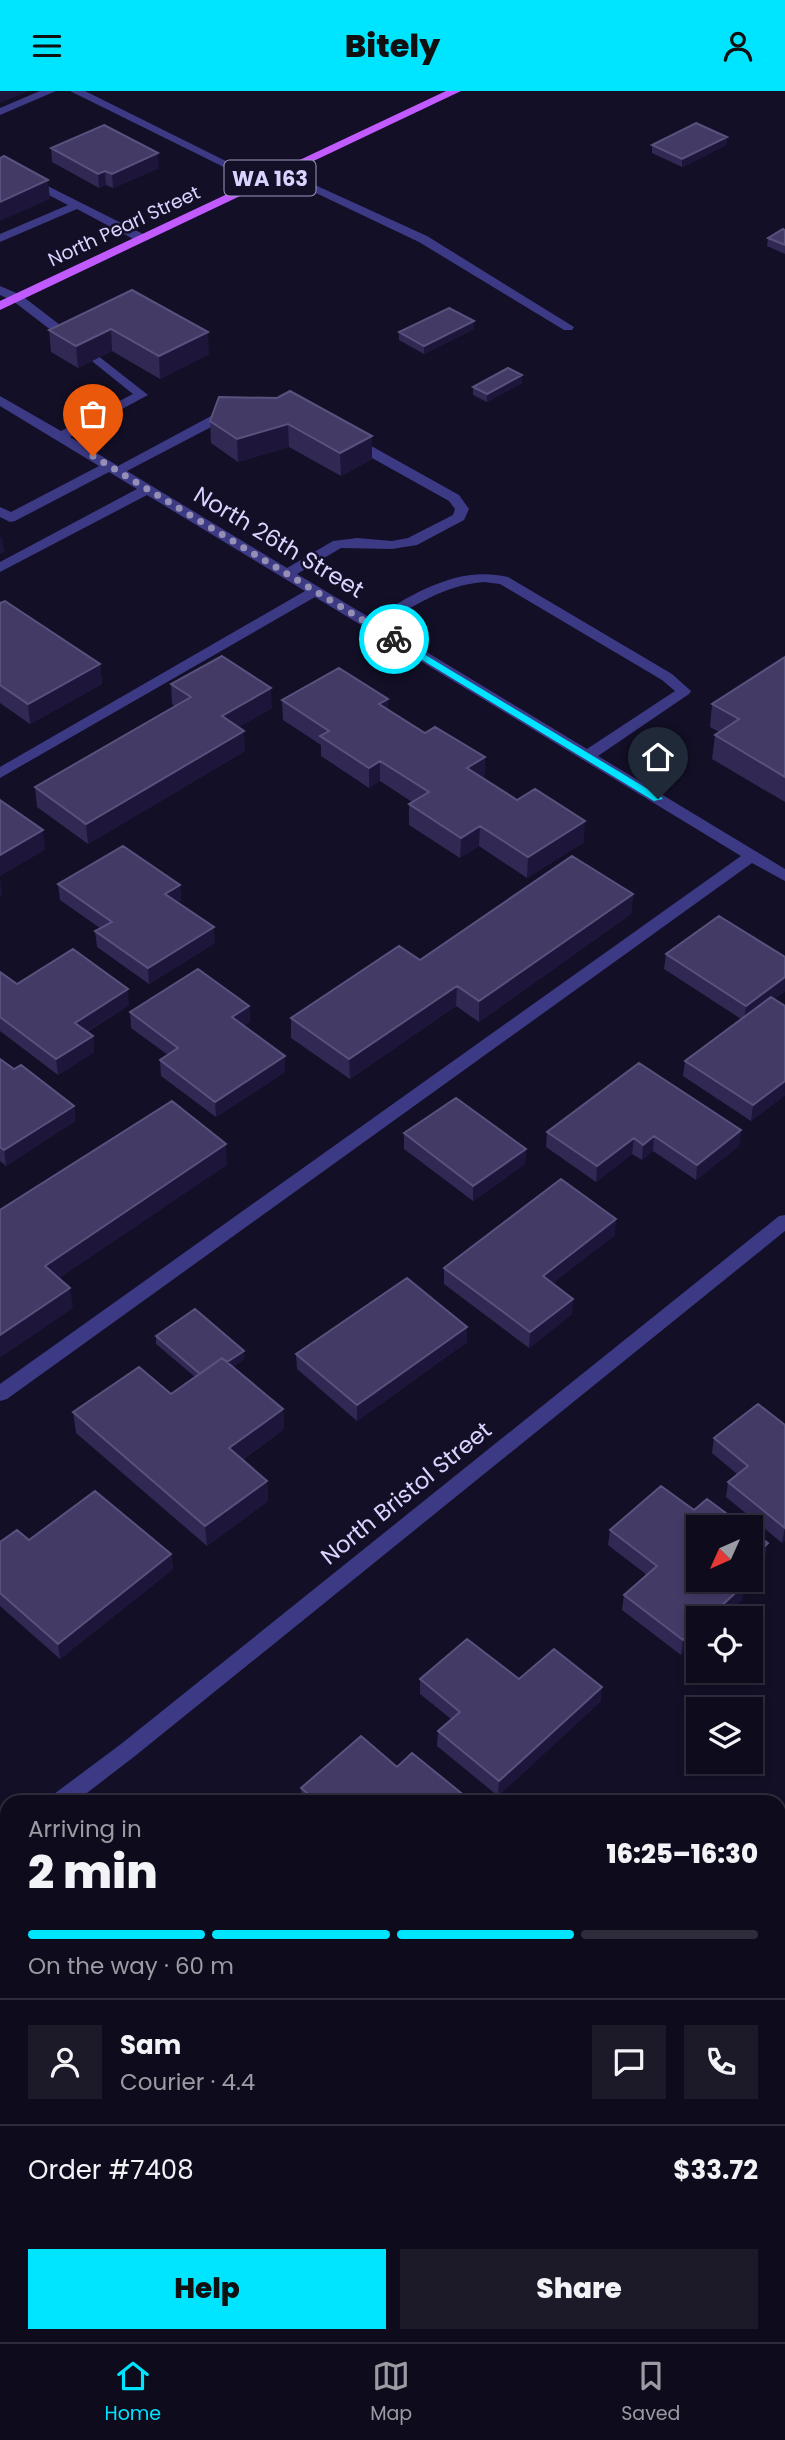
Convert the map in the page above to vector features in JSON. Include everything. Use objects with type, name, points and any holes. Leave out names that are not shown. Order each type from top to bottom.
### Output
[{"type":"main road","name":"North Pearl Street","points":[[0,306],[455,91]]},
{"type":"street","points":[[0,112],[50,91]]},
{"type":"street","points":[[76,91],[262,183]]},
{"type":"street","points":[[0,165],[143,239]]},
{"type":"street","points":[[282,173],[423,239],[568,327]]},
{"type":"street","points":[[0,238],[77,205]]},
{"type":"street","points":[[0,290],[17,299],[73,341]]},
{"type":"street","points":[[60,437],[142,395],[97,359]]},
{"type":"street","name":"North 26th Street","points":[[1,401],[785,876]]},
{"type":"street","points":[[0,511],[10,518],[241,405]]},
{"type":"street","points":[[287,574],[338,544],[357,542],[392,545],[412,542],[459,517],[462,509],[454,498],[335,432]]},
{"type":"street","points":[[0,568],[147,489]]},
{"type":"street","points":[[372,625],[440,585],[480,576],[503,580],[667,677],[684,691],[587,756]]},
{"type":"street","points":[[0,773],[315,591]]},
{"type":"street","points":[[0,1394],[752,856]]},
{"type":"street","name":"North Bristol Street","points":[[68,1795],[128,1750],[785,1221]]},
{"type":"building","points":[[696,123],[727,137],[682,159],[652,145]]},
{"type":"building","points":[[104,125],[158,153],[112,174],[105,171],[98,174],[51,148]]},
{"type":"building","points":[[4,156],[48,180],[0,202],[0,158]]},
{"type":"building","points":[[783,229],[785,245],[768,238]]},
{"type":"building","points":[[132,290],[208,332],[159,356],[111,329],[76,346],[49,330]]},
{"type":"building","points":[[449,308],[474,321],[424,346],[399,332]]},
{"type":"building","points":[[508,368],[522,375],[487,394],[473,387]]},
{"type":"building","points":[[290,391],[372,436],[340,453],[288,424],[237,439],[210,421],[219,397],[277,398]]},
{"type":"building","points":[[5,601],[100,664],[28,704],[0,685],[0,603]]},
{"type":"building","points":[[222,656],[271,688],[222,716],[244,731],[86,824],[35,787],[191,697],[171,684]]},
{"type":"building","points":[[785,657],[785,777],[715,735],[739,719],[712,704]]},
{"type":"building","points":[[339,668],[388,699],[379,704],[425,733],[435,727],[485,757],[467,768],[517,800],[535,789],[585,821],[528,857],[480,826],[461,838],[409,804],[429,792],[380,761],[369,768],[320,736],[329,731],[282,700]]},
{"type":"building","points":[[0,800],[43,830],[0,855]]},
{"type":"building","points":[[123,846],[180,885],[165,894],[214,927],[148,968],[95,931],[112,922],[58,884]]},
{"type":"building","points":[[572,856],[633,894],[479,1001],[457,986],[349,1059],[291,1018],[399,946],[420,960]]},
{"type":"building","points":[[719,916],[785,957],[785,977],[746,1006],[666,954]]},
{"type":"building","points":[[73,949],[128,989],[75,1023],[93,1036],[56,1059],[0,1017],[0,972],[17,984]]},
{"type":"building","points":[[198,969],[249,1006],[232,1017],[285,1056],[215,1102],[160,1060],[178,1048],[130,1012]]},
{"type":"building","points":[[771,997],[785,1006],[785,1081],[753,1105],[685,1061]]},
{"type":"building","points":[[0,1059],[14,1069],[21,1065],[74,1106],[4,1150],[0,1147]]},
{"type":"building","points":[[639,1063],[741,1130],[697,1165],[654,1136],[643,1145],[634,1138],[597,1166],[547,1132]]},
{"type":"building","points":[[456,1098],[526,1149],[473,1186],[404,1133]]},
{"type":"building","points":[[172,1101],[226,1144],[45,1266],[70,1288],[0,1335],[0,1210]]},
{"type":"building","points":[[561,1179],[616,1219],[543,1276],[573,1299],[530,1332],[444,1268]]},
{"type":"building","points":[[407,1278],[467,1327],[357,1405],[296,1354]]},
{"type":"building","points":[[195,1309],[244,1351],[227,1362],[222,1358],[200,1374],[156,1336]]},
{"type":"building","points":[[222,1358],[283,1409],[229,1448],[267,1481],[205,1526],[73,1412],[139,1367],[171,1394]]},
{"type":"building","points":[[758,1404],[785,1425],[785,1528],[728,1482],[748,1466],[714,1438]]},
{"type":"building","points":[[661,1486],[694,1510],[707,1499],[729,1515],[686,1515],[686,1593],[735,1593],[721,1606],[686,1606],[686,1637],[683,1640],[624,1595],[657,1566],[610,1530]]},
{"type":"building","points":[[95,1491],[171,1554],[58,1644],[0,1593],[0,1542],[17,1530],[29,1540]]},
{"type":"building","points":[[467,1639],[519,1679],[554,1649],[602,1687],[499,1781],[438,1731],[460,1712],[420,1679]]},
{"type":"building","points":[[361,1736],[397,1767],[412,1753],[464,1795],[309,1795],[301,1788]]},
{"type":"way so far","points":[[93,456],[394,639]]},
{"type":"route","points":[[394,639],[658,799]]}]
